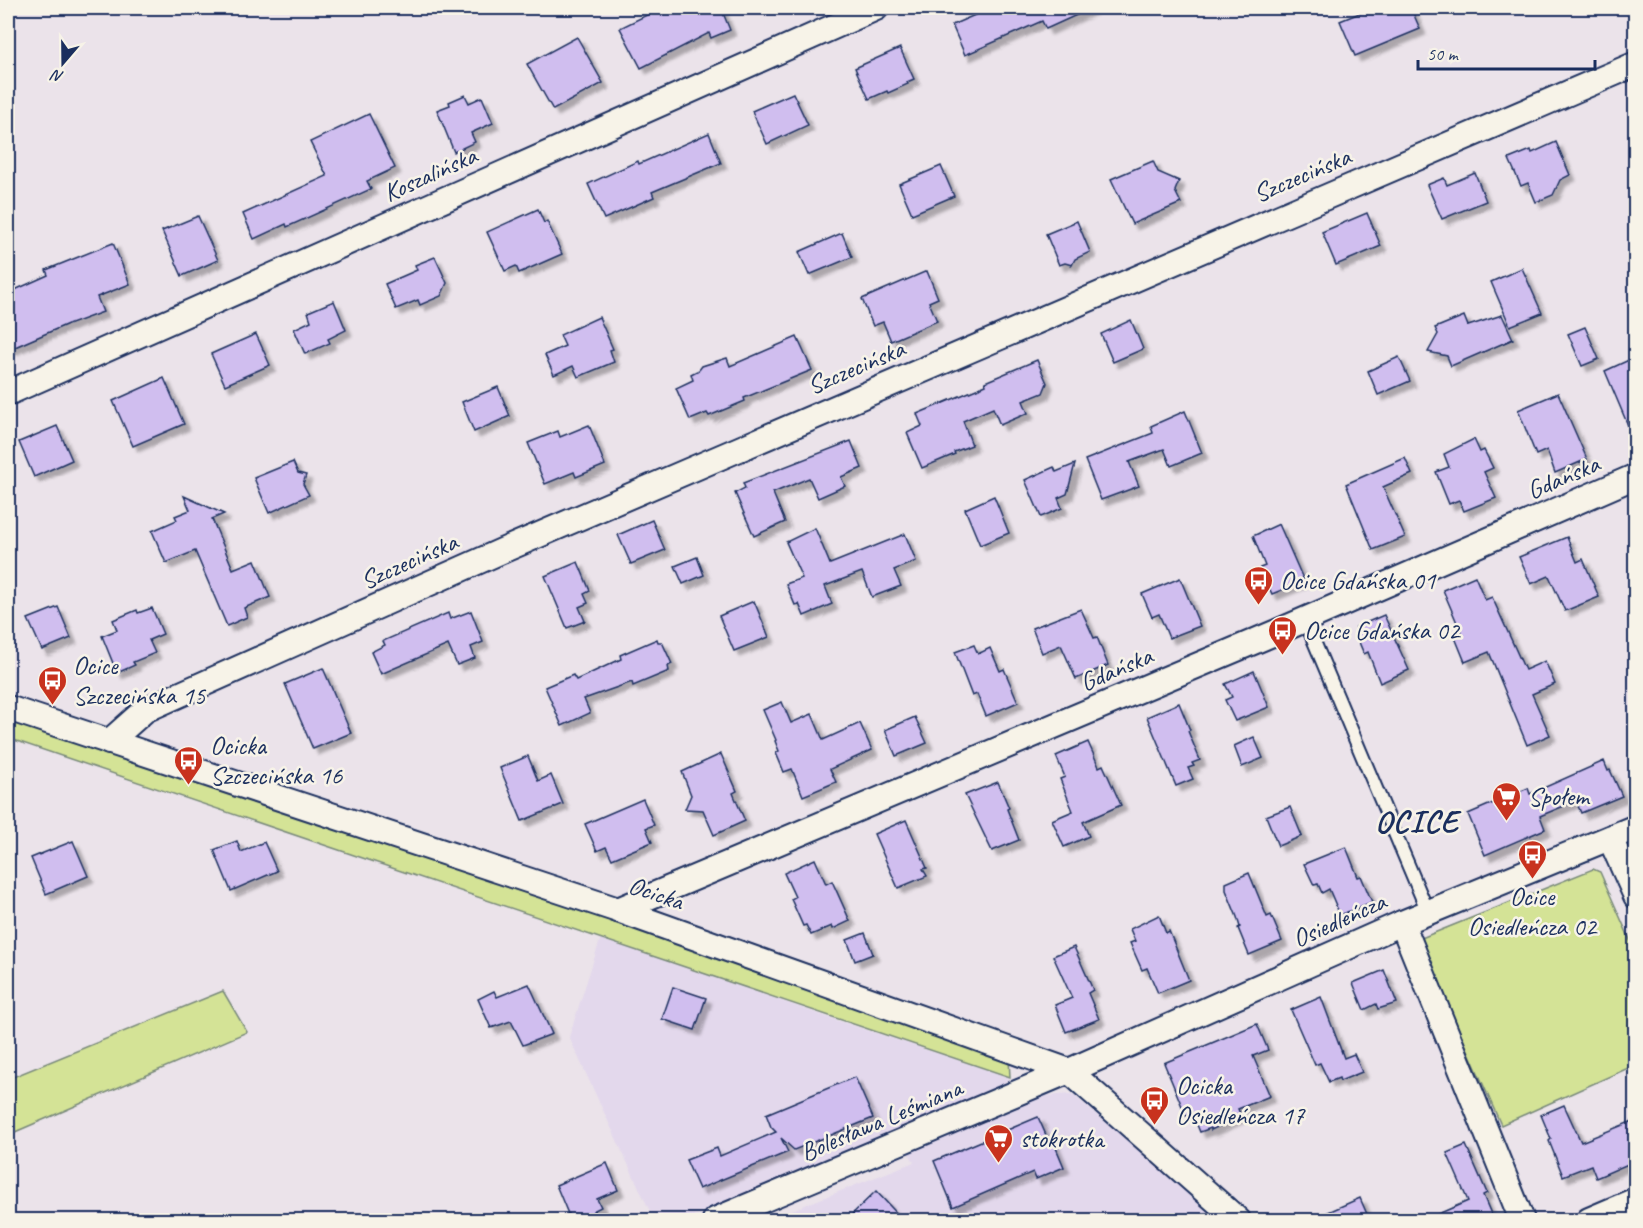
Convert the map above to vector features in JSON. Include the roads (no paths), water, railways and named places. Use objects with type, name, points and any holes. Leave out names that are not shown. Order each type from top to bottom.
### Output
[{"type":"street","name":"Koszalińska","points":[[8,393],[876,8]]},
{"type":"street","name":"Szczecińska","points":[[109,742],[145,710],[493,554],[1635,64]]},
{"type":"street","name":"Gdańska","points":[[618,910],[1305,620],[1635,476]]},
{"type":"street","name":"Ocicka","points":[[8,708],[618,910],[1069,1071],[1238,1221]]},
{"type":"street","name":"Osiedleńcza","points":[[1069,1071],[1402,923],[1635,827]]},
{"type":"street","points":[[1610,837],[1635,896]]},
{"type":"street","points":[[1402,923],[1522,1221]]},
{"type":"street","name":"Bolesława Leśmiana","points":[[715,1221],[1069,1071]]},
{"type":"street","points":[[1589,1221],[1635,1200]]},
{"type":"lane","points":[[1305,620],[1428,912]]},
{"type":"place","name":"Ocice Gdańska 01","points":[[1259,606]]},
{"type":"place","name":"Ocice Gdańska 02","points":[[1283,656]]},
{"type":"place","name":"Ocice Szczecińska 15","points":[[52,706]]},
{"type":"place","name":"Ocicka Szczecińska 16","points":[[189,786]]},
{"type":"place","name":"Społem","points":[[1507,822]]},
{"type":"place","name":"Ocice Osiedleńcza 02","points":[[1532,880]]},
{"type":"place","name":"Ocicka Osiedleńcza 17","points":[[1155,1126]]},
{"type":"place","name":"stokrotka","points":[[999,1164]]},
{"type":"district","name":"OCICE","points":[[1417,821]]}]
